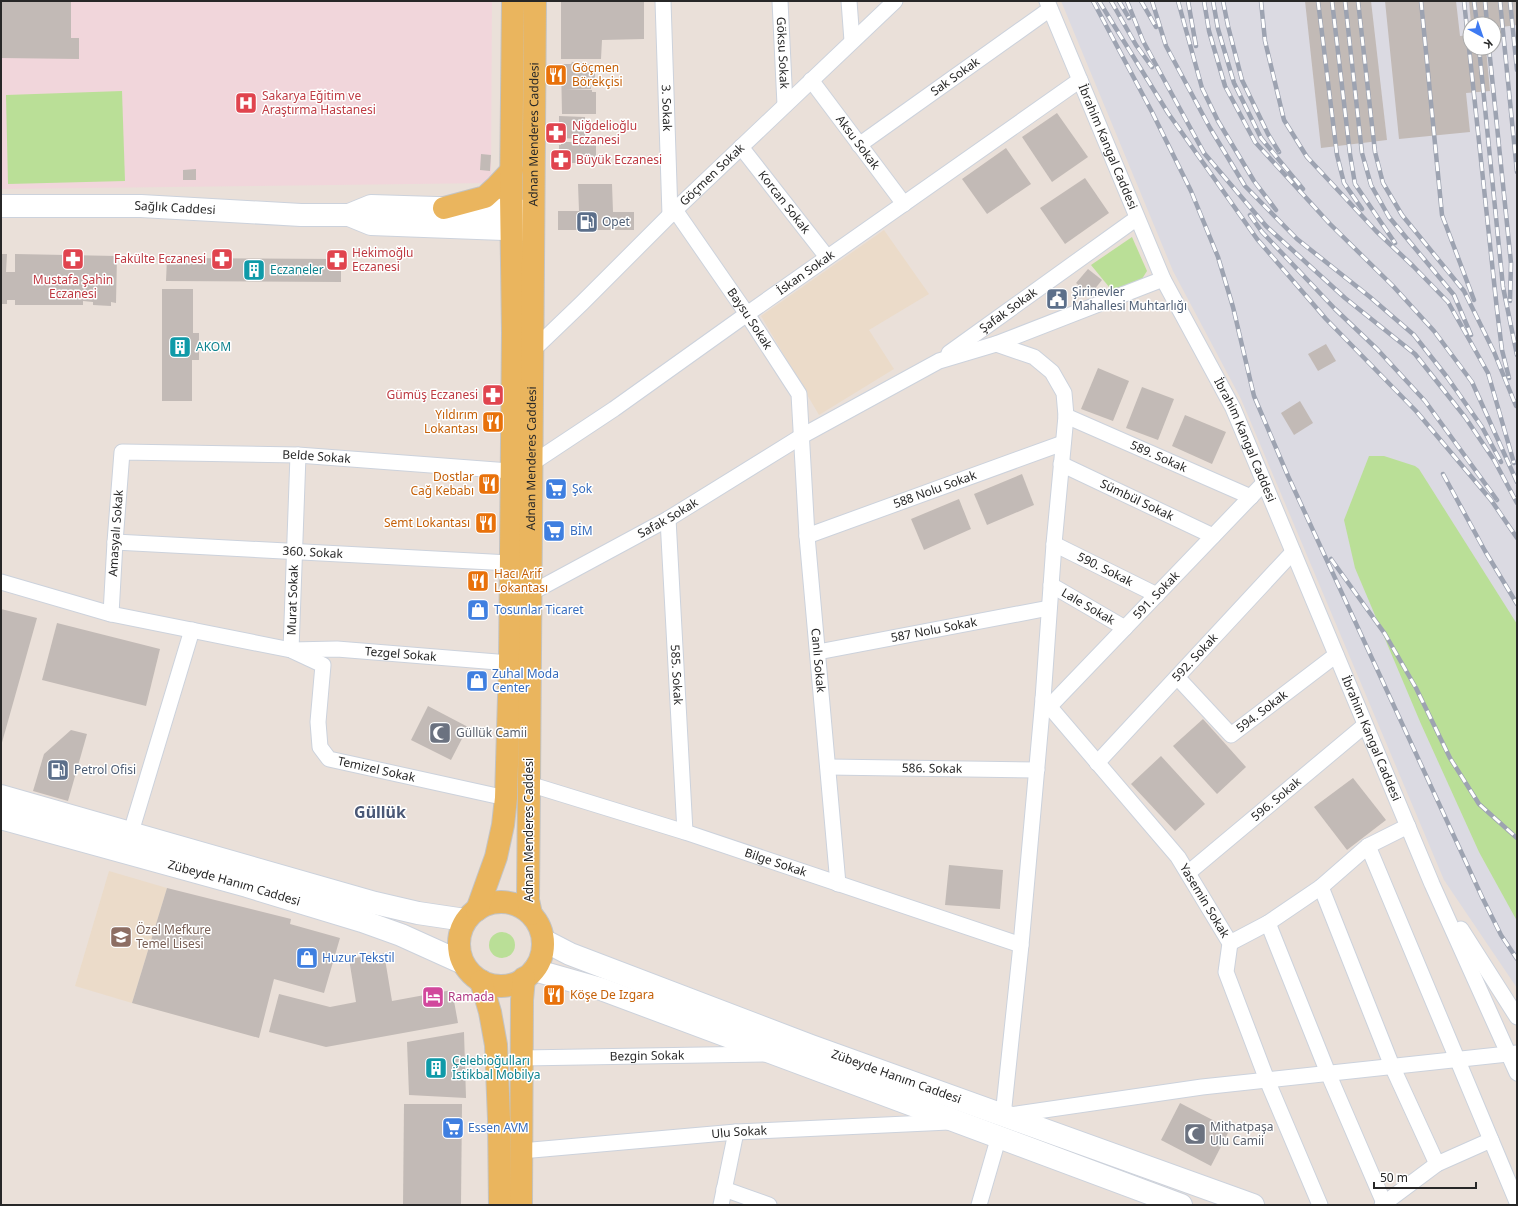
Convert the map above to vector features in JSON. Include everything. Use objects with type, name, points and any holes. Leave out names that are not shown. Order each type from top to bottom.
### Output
[{"type":"main road","name":"Adnan Menderes Caddesi","points":[[513,1],[511,220],[513,332],[521,468],[531,593],[528,894],[531,914]]},
{"type":"main road","name":"Adnan Menderes Caddesi","points":[[471,915],[496,857],[503,824],[506,798],[511,563],[532,351],[535,1]]},
{"type":"main road","name":"Adnan Menderes Caddesi","points":[[444,208],[485,197],[512,170]]},
{"type":"main road","name":"Sağlık Caddesi","points":[[1,206],[141,206],[301,215],[349,215],[371,206],[444,208],[511,220],[533,221]]},
{"type":"main road","name":"Sağlık Caddesi","points":[[349,215],[371,224],[467,228],[511,220]]},
{"type":"main road","points":[[467,228],[487,232],[500,239],[505,248],[512,275]]},
{"type":"main road","name":"Zübeyde Hanım Caddesi","points":[[1,796],[375,903],[418,913],[471,915]]},
{"type":"main road","name":"Zübeyde Hanım Caddesi","points":[[1,818],[247,886],[362,921],[407,937],[463,963]]},
{"type":"main road","points":[[498,902],[513,903],[531,914],[536,920],[542,933],[543,948],[539,962],[529,974],[520,982],[507,986],[494,986],[481,981],[471,973],[463,963],[459,950],[459,937],[471,915],[484,905],[498,902]]},
{"type":"main road","name":"Zübeyde Hanım Caddesi","points":[[543,940],[570,954],[819,1049],[1001,1126],[1181,1205]]},
{"type":"main road","points":[[521,1205],[522,1000],[529,974]]},
{"type":"main road","name":"Zübeyde Hanım Caddesi","points":[[529,974],[601,989],[958,1122],[1001,1126],[1253,1205]]},
{"type":"main road","points":[[481,981],[490,1012],[496,1045],[500,1205]]},
{"type":"street","name":"3. Sokak","points":[[663,1],[672,213]]},
{"type":"street","name":"Göksu Sokak","points":[[780,1],[785,105]]},
{"type":"street","points":[[849,1],[852,41]]},
{"type":"street","name":"Göçmen Sokak","points":[[532,351],[672,213],[894,1]]},
{"type":"street","name":"İbrahim Kangal Caddesi","points":[[1049,5],[1163,279],[1233,408],[1432,884],[1513,1053],[1517,1073]]},
{"type":"street","name":"Sak Sokak","points":[[859,145],[1049,5]]},
{"type":"street","name":"Aksu Sokak","points":[[811,80],[904,204]]},
{"type":"street","name":"İskan Sokak","points":[[521,468],[614,409],[827,257],[1080,80]]},
{"type":"street","name":"Korcan Sokak","points":[[741,147],[827,257]]},
{"type":"street","name":"Baysu Sokak","points":[[672,213],[747,314],[799,394],[802,436]]},
{"type":"street","name":"Şafak Sokak","points":[[802,436],[939,361],[1137,218]]},
{"type":"street","name":"Şafak Sokak","points":[[939,361],[996,344],[1163,279]]},
{"type":"street","points":[[979,1205],[1001,1126],[1021,945],[1037,770],[1046,703],[1049,608],[1066,416],[1064,393],[1052,372],[1034,357],[996,344]]},
{"type":"street","name":"589. Sokak","points":[[1066,416],[1251,497]]},
{"type":"street","name":"Safak Sokak","points":[[531,593],[668,519],[802,436]]},
{"type":"street","name":"Canlı Sokak","points":[[802,436],[807,536],[838,884]]},
{"type":"street","name":"588 Nolu Sokak","points":[[807,536],[1063,443]]},
{"type":"street","name":"Belde Sokak","points":[[122,452],[298,455],[521,468]]},
{"type":"street","name":"Amasyalı Sokak","points":[[111,614],[122,452]]},
{"type":"street","name":"Murat Sokak","points":[[291,650],[298,455]]},
{"type":"street","name":"Sümbül Sokak","points":[[1061,464],[1213,536]]},
{"type":"street","name":"591. Sokak","points":[[1046,703],[1125,628],[1264,483]]},
{"type":"street","name":"585. Sokak","points":[[668,519],[685,832]]},
{"type":"street","name":"360. Sokak","points":[[115,542],[511,563]]},
{"type":"street","name":"590. Sokak","points":[[1054,544],[1157,595]]},
{"type":"street","name":"592. Sokak","points":[[1098,763],[1293,552]]},
{"type":"street","points":[[1,582],[111,614],[291,650]]},
{"type":"street","name":"Lale Sokak","points":[[1051,585],[1125,628]]},
{"type":"street","name":"587 Nolu Sokak","points":[[818,652],[1049,608]]},
{"type":"street","points":[[131,832],[192,630]]},
{"type":"street","name":"Tezgel Sokak","points":[[291,650],[337,649],[510,663]]},
{"type":"street","name":"Temizel Sokak","points":[[291,650],[323,665],[318,722],[320,746],[329,759],[506,798]]},
{"type":"street","name":"594. Sokak","points":[[1177,677],[1231,735],[1336,654]]},
{"type":"street","name":"Yasemin Sokak","points":[[1046,703],[1178,857],[1230,943],[1226,972],[1266,1080],[1320,1205]]},
{"type":"street","name":"596. Sokak","points":[[1188,873],[1365,725]]},
{"type":"street","name":"586. Sokak","points":[[828,767],[1037,770]]},
{"type":"street","name":"Bilge Sokak","points":[[529,784],[685,832],[1021,945]]},
{"type":"street","points":[[1230,943],[1268,923],[1320,887],[1368,846],[1408,826]]},
{"type":"street","points":[[1368,846],[1517,1202]]},
{"type":"street","name":"İbrahim Kangal Caddesi","points":[[1432,884],[1517,1017]]},
{"type":"street","points":[[1320,887],[1392,1066],[1437,1164]]},
{"type":"street","points":[[1268,923],[1328,1073],[1383,1204],[1437,1164],[1491,1140]]},
{"type":"street","points":[[1001,1126],[1202,1087],[1513,1053]]},
{"type":"street","name":"Bezgin Sokak","points":[[522,1058],[773,1054]]},
{"type":"street","name":"Ulu Sokak","points":[[521,1151],[736,1132],[958,1122]]},
{"type":"street","points":[[720,1205],[736,1132]]},
{"type":"street","points":[[724,1189],[769,1205]]},
{"type":"shaded area","name":"Sakarya Eğitim ve Araştırma Hastanesi","points":[[1,1],[492,1],[491,183],[1,189]]},
{"type":"shaded area","points":[[1061,1],[1517,1],[1517,988],[1444,880],[1241,399],[1173,271]]},
{"type":"shaded area","points":[[884,230],[929,294],[869,330],[894,369],[819,415],[761,316]]},
{"type":"shaded area","name":"Özel Mefkure Temel Lisesi","points":[[109,871],[167,888],[132,1003],[75,986]]},
{"type":"green space","points":[[122,91],[125,181],[8,184],[6,95]]},
{"type":"green space","points":[[1132,237],[1147,271],[1138,285],[1114,293],[1091,265]]},
{"type":"green space","points":[[1369,456],[1384,456],[1415,466],[1419,469],[1517,624],[1517,921],[1479,852],[1421,724],[1355,568],[1344,520]]},
{"type":"green space","points":[[502,932],[512,935],[515,945],[512,955],[502,958],[492,955],[489,945],[492,935]]},
{"type":"building","points":[[1,1],[71,1],[71,38],[79,38],[79,59],[1,58]]},
{"type":"building","points":[[561,1],[644,1],[644,39],[602,40],[601,59],[561,59]]},
{"type":"building","points":[[1305,1],[1371,1],[1387,140],[1321,148]]},
{"type":"building","points":[[1385,1],[1456,1],[1460,36],[1462,36],[1462,56],[1487,56],[1490,91],[1466,93],[1470,132],[1399,139]]},
{"type":"building","points":[[1469,1],[1517,1],[1517,25],[1502,27],[1502,16],[1470,16]]},
{"type":"building","points":[[572,62],[586,62],[586,64],[591,64],[592,73],[595,73],[595,86],[591,86],[591,89],[566,89],[592,90],[592,92],[596,92],[596,114],[562,114],[561,64],[571,64]]},
{"type":"building","points":[[1057,113],[1088,157],[1052,182],[1022,137]]},
{"type":"building","points":[[559,116],[585,117],[585,139],[559,138]]},
{"type":"building","points":[[561,142],[596,142],[596,163],[559,163],[559,145],[561,145]]},
{"type":"building","points":[[1006,148],[1031,184],[987,214],[962,179]]},
{"type":"building","points":[[481,154],[491,155],[490,171],[480,170]]},
{"type":"building","points":[[196,169],[196,180],[183,180],[183,170]]},
{"type":"building","points":[[1085,178],[1109,213],[1065,244],[1040,208]]},
{"type":"building","points":[[578,184],[612,184],[613,212],[634,212],[634,230],[558,230],[558,211],[579,211]]},
{"type":"building","points":[[1,254],[7,254],[6,272],[15,272],[15,254],[117,256],[116,303],[111,302],[111,306],[93,305],[93,302],[83,301],[83,305],[15,305],[15,300],[7,300],[7,304],[1,304]]},
{"type":"building","name":"Eczaneler","points":[[167,258],[341,259],[341,282],[166,281]]},
{"type":"building","points":[[1088,269],[1102,280],[1090,295],[1076,283]]},
{"type":"building","name":"AKOM","points":[[162,289],[193,289],[193,333],[199,333],[199,360],[192,360],[192,401],[162,401]]},
{"type":"building","points":[[1326,344],[1336,361],[1318,371],[1308,354]]},
{"type":"building","points":[[1098,368],[1129,381],[1113,421],[1081,409]]},
{"type":"building","points":[[1142,387],[1174,399],[1158,440],[1126,428]]},
{"type":"building","points":[[1300,401],[1313,423],[1294,435],[1281,413]]},
{"type":"building","points":[[1185,415],[1226,432],[1212,464],[1172,446]]},
{"type":"building","points":[[1022,474],[1034,505],[987,525],[974,494]]},
{"type":"building","points":[[959,499],[971,529],[924,550],[911,519]]},
{"type":"building","points":[[1,609],[37,618],[1,746]]},
{"type":"building","points":[[57,623],[160,649],[146,706],[42,680]]},
{"type":"building","name":"Güllük Camii","points":[[428,706],[468,727],[451,760],[411,740]]},
{"type":"building","points":[[1203,719],[1246,767],[1217,794],[1173,746]]},
{"type":"building","points":[[71,730],[87,734],[68,801],[33,791],[44,754]]},
{"type":"building","points":[[1161,756],[1205,804],[1175,831],[1131,784]]},
{"type":"building","points":[[1353,778],[1386,820],[1347,850],[1314,807]]},
{"type":"building","points":[[949,865],[1003,870],[1000,909],[945,905]]},
{"type":"building","points":[[167,888],[291,919],[290,924],[340,938],[324,993],[274,979],[259,1038],[132,1003]]},
{"type":"building","name":"Ramada","points":[[384,953],[392,1001],[452,990],[458,1023],[326,1047],[269,1032],[279,994],[330,1007],[356,1002],[349,959]]},
{"type":"building","name":"Çelebioğulları İstikbal Mobilya","points":[[464,1032],[466,1098],[409,1095],[407,1042]]},
{"type":"building","name":"Mithatpaşa Ulu Camii","points":[[1180,1103],[1230,1129],[1211,1166],[1161,1140]]},
{"type":"building","points":[[404,1104],[462,1104],[461,1205],[403,1205]]},
{"type":"railway","points":[[1093,1],[1152,112],[1191,191],[1218,257],[1233,307],[1254,396],[1288,476],[1482,897],[1501,935],[1517,959]]},
{"type":"railway","points":[[1099,1],[1168,113],[1257,239],[1326,319],[1416,411],[1491,500],[1517,538]]},
{"type":"railway","points":[[1111,1],[1136,45],[1152,67]]},
{"type":"railway","points":[[1119,1],[1129,18]]},
{"type":"railway","points":[[1127,1],[1143,41],[1204,153],[1266,226],[1345,298],[1415,354],[1465,417],[1494,460],[1517,503]]},
{"type":"railway","points":[[1141,1],[1156,27]]},
{"type":"railway","points":[[1152,1],[1166,46],[1210,128],[1245,186],[1297,239],[1370,297],[1414,335],[1447,377],[1482,427],[1501,462]]},
{"type":"railway","points":[[1178,1],[1202,88],[1218,121],[1254,181],[1276,210]]},
{"type":"railway","points":[[1188,1],[1196,46]]},
{"type":"railway","points":[[1204,1],[1209,31],[1225,86],[1255,142],[1330,224],[1393,286],[1434,331],[1472,382],[1517,482]]},
{"type":"railway","points":[[1213,1],[1218,29],[1234,83],[1261,138],[1303,189]]},
{"type":"railway","points":[[1223,1],[1242,80],[1268,134],[1279,152]]},
{"type":"railway","points":[[1261,1],[1265,41],[1284,120],[1307,157],[1376,231],[1448,302],[1488,373],[1514,463]]},
{"type":"railway","points":[[1318,1],[1337,155],[1344,183],[1362,209]]},
{"type":"railway","points":[[1332,1],[1350,154],[1355,184],[1395,243]]},
{"type":"railway","points":[[1345,1],[1362,153],[1371,185],[1389,217],[1454,295],[1471,335]]},
{"type":"railway","points":[[1358,1],[1375,152],[1383,183],[1402,215],[1464,291],[1494,352],[1516,406]]},
{"type":"railway","points":[[1421,1],[1442,215],[1474,300]]},
{"type":"railway","points":[[1464,1],[1497,310],[1502,350],[1509,378]]},
{"type":"railway","points":[[1474,1],[1476,16]]},
{"type":"railway","points":[[1485,1],[1486,16]]},
{"type":"railway","points":[[1500,1],[1517,172]]},
{"type":"railway","points":[[1510,1],[1517,70]]},
{"type":"railway","points":[[1480,56],[1503,287],[1517,355]]},
{"type":"railway","points":[[1490,56],[1511,263],[1510,301]]},
{"type":"railway","points":[[1250,215],[1262,232],[1335,309],[1377,349],[1425,401],[1497,500]]},
{"type":"railway","points":[[1443,474],[1485,551],[1517,604]]},
{"type":"railway","points":[[1331,559],[1385,634],[1416,688],[1450,758],[1479,804],[1517,838]]},
{"type":"place","name":"Göçmen Börekçisi","points":[[556,75]]},
{"type":"place","name":"Sakarya Eğitim ve Araştırma Hastanesi","points":[[246,103]]},
{"type":"place","name":"Niğdelioğlu Eczanesi","points":[[556,133]]},
{"type":"place","name":"Büyük Eczanesi","points":[[561,160]]},
{"type":"place","name":"Opet","points":[[587,222]]},
{"type":"place","name":"Mustafa Şahin Eczanesi","points":[[73,259]]},
{"type":"place","name":"Fakülte Eczanesi","points":[[222,259]]},
{"type":"place","name":"Hekimoğlu Eczanesi","points":[[337,260]]},
{"type":"place","name":"Eczaneler","points":[[254,270]]},
{"type":"place","name":"Şirinevler Mahallesi Muhtarlığı","points":[[1057,299]]},
{"type":"place","name":"AKOM","points":[[180,347]]},
{"type":"place","name":"Gümüş Eczanesi","points":[[493,395]]},
{"type":"place","name":"Yıldırım Lokantası","points":[[493,422]]},
{"type":"place","name":"Dostlar Cağ Kebabı","points":[[489,484]]},
{"type":"place","name":"Şok","points":[[556,489]]},
{"type":"place","name":"Semt Lokantası","points":[[486,523]]},
{"type":"place","name":"BİM","points":[[554,531]]},
{"type":"place","name":"Hacı Arif Lokantası","points":[[478,581]]},
{"type":"place","name":"Tosunlar Ticaret","points":[[478,610]]},
{"type":"place","name":"Zuhal Moda Center","points":[[477,681]]},
{"type":"place","name":"Güllük Camii","points":[[440,733]]},
{"type":"place","name":"Petrol Ofisi","points":[[58,770]]},
{"type":"place","name":"Özel Mefkure Temel Lisesi","points":[[121,937]]},
{"type":"place","name":"Huzur Tekstil","points":[[307,958]]},
{"type":"place","name":"Köşe De Izgara","points":[[554,995]]},
{"type":"place","name":"Ramada","points":[[433,997]]},
{"type":"place","name":"Çelebioğulları İstikbal Mobilya","points":[[436,1068]]},
{"type":"place","name":"Essen AVM","points":[[453,1128]]},
{"type":"place","name":"Mithatpaşa Ulu Camii","points":[[1195,1134]]},
{"type":"district","name":"Güllük","points":[[380,812]]}]
